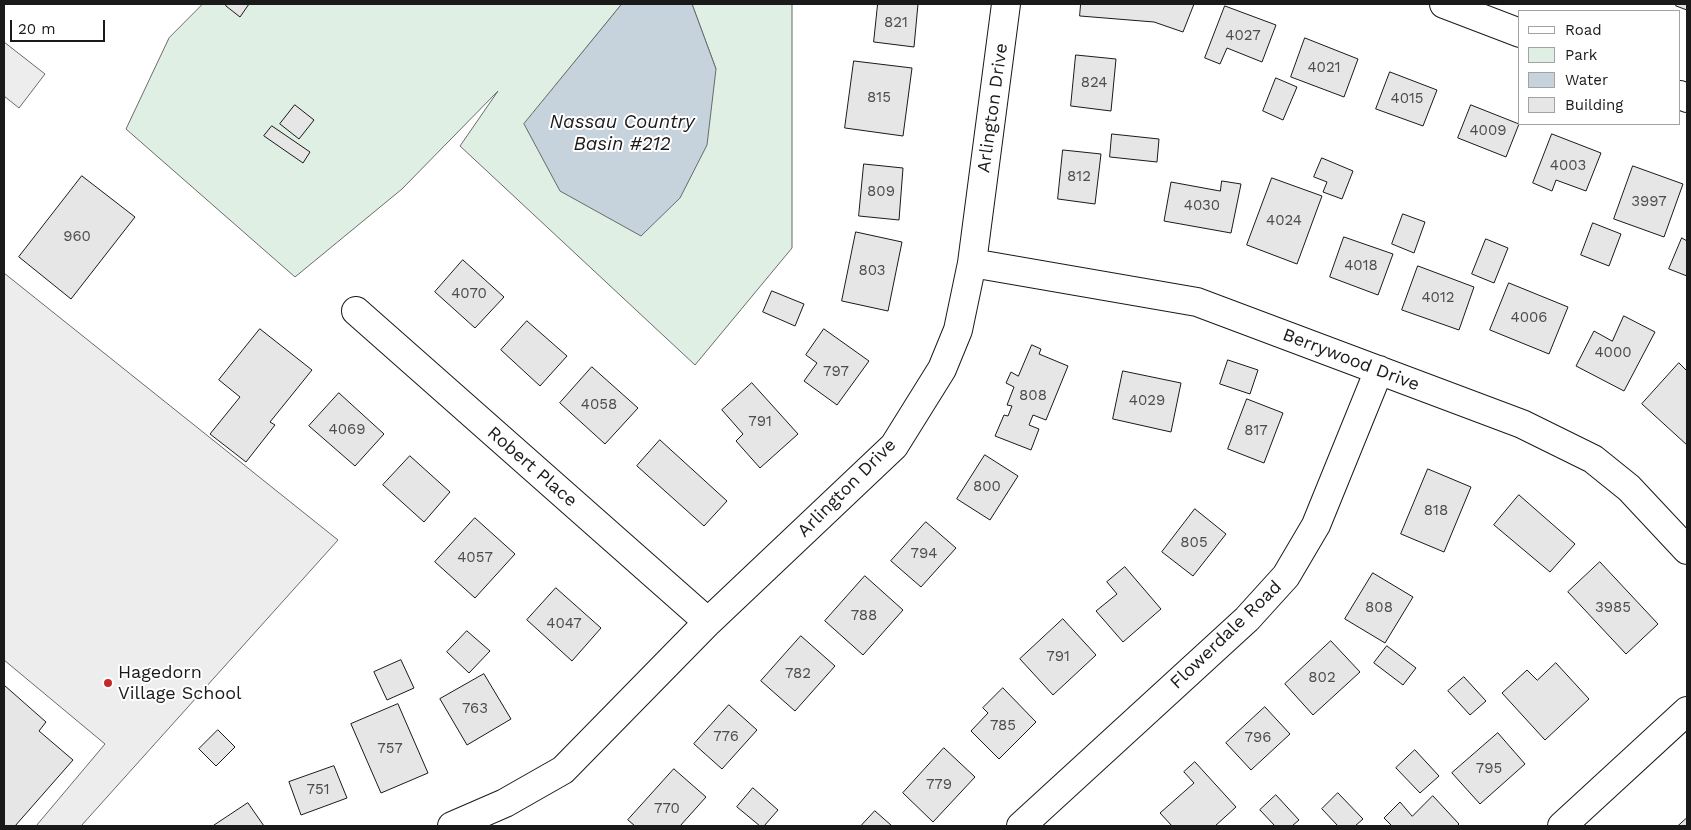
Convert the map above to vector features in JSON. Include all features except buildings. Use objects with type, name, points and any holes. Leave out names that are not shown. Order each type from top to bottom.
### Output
[{"type":"street","name":"Arlington Drive","points":[[452,826],[505,803],[563,770],[708,622],[894,446],[942,369],[958,330],[972,263],[1006,4]]},
{"type":"street","points":[[1444,4],[1518,32]]},
{"type":"street","name":"Berrywood Drive","points":[[972,263],[1197,302],[1522,424],[1593,459],[1629,488],[1687,550]]},
{"type":"street","name":"Robert Place","points":[[356,311],[708,622]]},
{"type":"street","name":"Flowerdale Road","points":[[1021,826],[1247,619],[1286,576],[1316,525],[1379,370]]},
{"type":"street","points":[[1562,826],[1687,711]]},
{"type":"green space","points":[[203,4],[622,4],[525,124],[716,69],[692,4],[792,4],[792,248],[695,365],[460,146],[498,91],[402,189],[295,277],[126,129],[169,38]]},
{"type":"shaded area","points":[[4,42],[45,74],[19,108],[4,96]]},
{"type":"shaded area","name":"Hagedorn Village School","points":[[4,273],[338,540],[81,826],[36,826],[105,744],[4,660]]},
{"type":"water","name":"Nassau Country Basin #212","points":[[622,4],[692,4],[716,69],[707,145],[680,198],[641,236],[560,191],[524,124]]},
{"type":"place","name":"Hagedorn Village School","points":[[108,683]]}]
